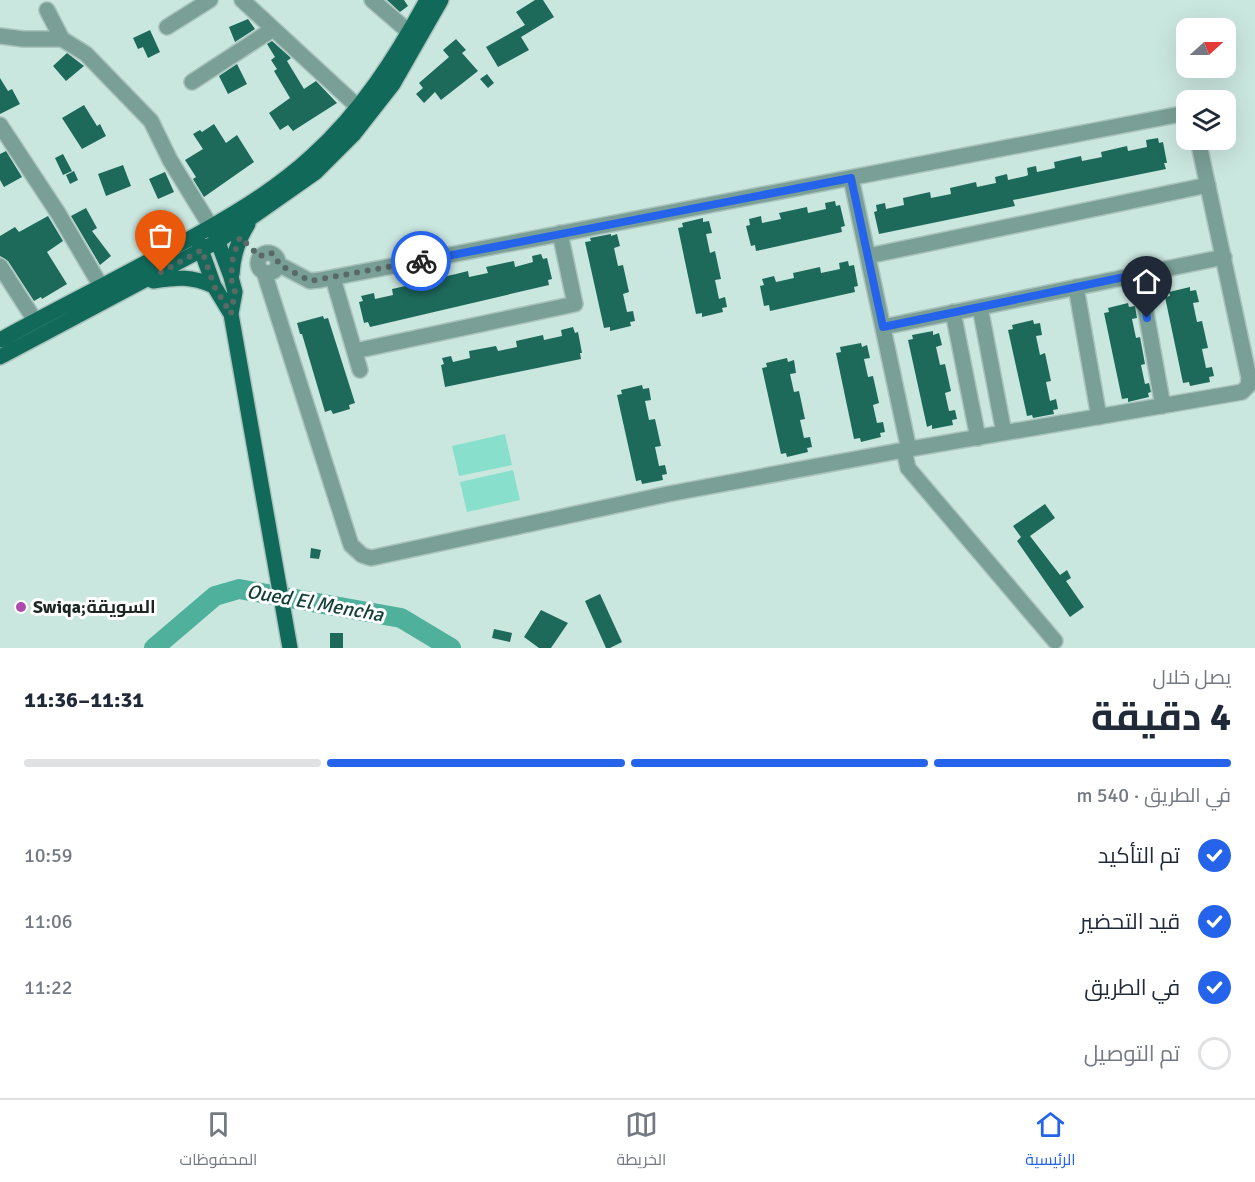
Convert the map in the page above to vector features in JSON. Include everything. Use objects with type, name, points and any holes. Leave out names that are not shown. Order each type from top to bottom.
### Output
[{"type":"main road","points":[[0,357],[202,250],[215,234],[258,197],[312,157],[342,126],[382,76],[427,0]]},
{"type":"main road","points":[[0,340],[102,288],[196,236],[215,234],[250,220],[316,172],[353,135],[393,84],[441,0]]},
{"type":"main road","points":[[231,278],[233,257],[240,237],[250,220]]},
{"type":"main road","points":[[215,234],[235,292],[231,314],[290,648]]},
{"type":"main road","points":[[196,236],[214,286],[231,314]]},
{"type":"main road","points":[[141,283],[177,277],[197,279],[214,286]]},
{"type":"street","points":[[167,27],[210,0]]},
{"type":"street","points":[[242,0],[358,107]]},
{"type":"street","points":[[372,0],[409,33]]},
{"type":"street","points":[[47,10],[62,39],[86,54],[151,121],[170,160],[215,234]]},
{"type":"street","points":[[192,82],[273,29]]},
{"type":"street","points":[[0,36],[23,39],[62,39]]},
{"type":"street","points":[[262,264],[265,253],[272,253],[277,258],[278,264],[310,281],[333,278],[1176,115]]},
{"type":"street","points":[[0,124],[58,213],[102,288]]},
{"type":"street","points":[[240,237],[262,264],[351,546],[362,555],[371,558],[657,496],[1242,392],[1248,387],[1249,378],[1200,150]]},
{"type":"street","points":[[851,178],[883,327],[907,450],[908,468],[1055,641]]},
{"type":"street","points":[[868,256],[1208,185]]},
{"type":"street","points":[[355,351],[575,304],[561,233]]},
{"type":"street","points":[[883,327],[1224,257]]},
{"type":"street","points":[[0,266],[36,322]]},
{"type":"street","points":[[1139,274],[1163,406]]},
{"type":"street","points":[[333,278],[360,370]]},
{"type":"street","points":[[1076,287],[1100,417]]},
{"type":"street","points":[[980,307],[1004,433]]},
{"type":"street","points":[[953,312],[978,438]]},
{"type":"green space","points":[[505,434],[512,465],[459,476],[452,446]]},
{"type":"green space","points":[[513,470],[520,500],[467,512],[460,482]]},
{"type":"building","points":[[387,0],[404,0],[408,6],[400,12]]},
{"type":"building","points":[[535,0],[543,0],[554,17],[521,37],[529,50],[498,67],[486,47],[525,25],[516,12]]},
{"type":"building","points":[[248,19],[255,29],[235,42],[229,27]]},
{"type":"building","points":[[150,30],[160,52],[148,58],[143,47],[138,49],[133,38]]},
{"type":"building","points":[[456,39],[466,50],[462,53],[478,71],[441,100],[435,92],[424,103],[416,94],[423,88],[419,83],[449,57],[443,50]]},
{"type":"building","points":[[272,41],[291,58],[287,61],[304,89],[316,81],[337,103],[293,131],[288,125],[280,130],[269,113],[290,98],[274,71],[277,69],[271,60],[275,57],[267,44]]},
{"type":"building","points":[[67,53],[84,66],[66,81],[53,66]]},
{"type":"building","points":[[237,64],[247,84],[228,94],[219,76]]},
{"type":"building","points":[[487,74],[494,83],[488,88],[480,79]]},
{"type":"building","points":[[0,78],[8,91],[12,89],[20,104],[0,114]]},
{"type":"building","points":[[84,105],[97,126],[100,124],[106,136],[82,149],[62,118]]},
{"type":"building","points":[[214,124],[226,143],[237,135],[254,162],[204,197],[193,179],[196,177],[185,160],[203,149],[193,134],[200,130],[202,132]]},
{"type":"building","points":[[1158,138],[1159,143],[1163,142],[1166,169],[1013,200],[1015,206],[879,234],[874,212],[877,211],[876,205],[885,203],[886,209],[904,205],[903,198],[930,192],[931,198],[951,194],[950,188],[976,182],[977,187],[996,183],[995,177],[1007,174],[1008,180],[1026,176],[1028,175],[1027,168],[1036,166],[1037,172],[1055,168],[1054,162],[1081,156],[1082,161],[1102,157],[1101,152],[1127,146],[1128,151],[1147,147],[1146,140]]},
{"type":"building","points":[[6,151],[22,177],[4,187],[0,180],[0,154]]},
{"type":"building","points":[[63,154],[72,171],[63,175],[55,158]]},
{"type":"building","points":[[123,165],[131,186],[106,196],[98,174]]},
{"type":"building","points":[[74,171],[78,180],[70,184],[66,175]]},
{"type":"building","points":[[165,172],[174,192],[158,199],[149,179]]},
{"type":"building","points":[[835,201],[836,206],[840,205],[845,226],[841,227],[842,232],[756,251],[755,245],[751,246],[746,226],[750,225],[749,219],[761,216],[762,223],[781,219],[779,213],[807,207],[808,213],[826,209],[825,203]]},
{"type":"building","points":[[86,208],[97,228],[92,231],[111,256],[100,265],[71,216]]},
{"type":"building","points":[[48,216],[63,241],[47,252],[67,284],[42,299],[41,297],[34,301],[8,261],[0,256],[0,236],[15,227],[19,232]]},
{"type":"building","points":[[703,218],[703,222],[709,221],[712,233],[706,234],[710,253],[715,251],[721,279],[715,280],[719,299],[725,297],[727,307],[722,308],[723,312],[702,317],[702,313],[696,314],[678,228],[683,227],[682,223]]},
{"type":"building","points":[[611,234],[611,236],[617,234],[620,246],[614,248],[618,266],[623,265],[629,292],[623,294],[627,312],[633,311],[635,321],[630,322],[631,326],[610,331],[610,327],[604,328],[585,242],[591,241],[590,238]]},
{"type":"building","points":[[541,254],[543,259],[547,258],[552,279],[548,280],[549,285],[370,327],[368,322],[364,323],[359,302],[363,301],[361,296],[374,293],[375,299],[393,295],[392,289],[419,283],[420,289],[439,284],[438,278],[468,271],[469,277],[488,273],[486,267],[514,261],[515,267],[533,262],[532,256]]},
{"type":"building","points":[[848,261],[849,266],[854,265],[858,286],[854,287],[855,292],[770,311],[769,305],[764,306],[760,286],[764,285],[762,279],[774,276],[776,282],[794,278],[793,273],[820,267],[821,273],[840,269],[839,263]]},
{"type":"building","points":[[1190,287],[1190,291],[1196,290],[1199,302],[1193,303],[1197,322],[1202,321],[1208,348],[1202,349],[1206,368],[1212,367],[1214,376],[1209,377],[1210,382],[1190,386],[1189,382],[1183,383],[1165,297],[1170,296],[1169,292]]},
{"type":"building","points":[[1128,303],[1129,307],[1135,306],[1137,318],[1132,319],[1136,338],[1140,337],[1145,364],[1141,365],[1145,384],[1149,383],[1151,392],[1148,393],[1149,397],[1128,402],[1128,398],[1122,399],[1104,313],[1109,312],[1108,308]]},
{"type":"building","points":[[323,316],[324,319],[328,318],[355,403],[349,405],[350,409],[333,414],[331,410],[325,412],[297,323]]},
{"type":"building","points":[[1033,320],[1034,324],[1040,323],[1042,335],[1036,336],[1040,355],[1045,353],[1051,381],[1046,382],[1050,401],[1056,399],[1058,409],[1053,410],[1054,414],[1033,418],[1032,415],[1027,416],[1008,330],[1013,329],[1012,325]]},
{"type":"building","points":[[573,327],[575,333],[578,332],[581,359],[445,387],[442,358],[451,356],[453,362],[470,358],[469,351],[496,346],[498,351],[517,347],[516,341],[543,335],[544,340],[562,336],[561,330]]},
{"type":"building","points":[[933,331],[933,335],[939,333],[942,345],[936,347],[940,365],[945,364],[951,391],[945,393],[949,411],[955,410],[957,419],[952,420],[953,425],[932,429],[932,425],[927,427],[908,340],[913,339],[912,335]]},
{"type":"building","points":[[861,343],[862,347],[867,345],[870,358],[864,359],[868,377],[873,376],[879,403],[873,405],[877,423],[883,422],[885,432],[880,433],[881,437],[861,442],[860,438],[854,439],[836,353],[841,352],[840,347]]},
{"type":"building","points":[[787,358],[788,362],[794,360],[796,373],[790,374],[794,392],[799,391],[805,419],[800,420],[804,438],[810,437],[812,447],[807,448],[808,452],[787,457],[786,453],[781,454],[762,368],[767,367],[766,363]]},
{"type":"building","points":[[642,385],[643,389],[649,388],[651,400],[645,401],[649,420],[655,419],[661,446],[655,447],[659,466],[665,465],[667,474],[662,475],[663,480],[642,484],[641,480],[636,481],[617,395],[622,394],[621,390]]},
{"type":"building","points":[[1045,504],[1055,518],[1030,536],[1060,575],[1067,570],[1071,578],[1066,581],[1084,607],[1070,617],[1017,541],[1021,537],[1013,526]]},
{"type":"building","points":[[311,548],[321,550],[319,559],[310,558]]},
{"type":"building","points":[[600,594],[622,642],[610,648],[606,648],[585,601]]},
{"type":"building","points":[[541,610],[568,623],[551,648],[539,648],[524,637]]},
{"type":"building","points":[[494,629],[512,633],[510,642],[492,638]]},
{"type":"building","points":[[330,633],[343,633],[343,648],[330,648]]},
{"type":"waterway","name":"Oued El Mencha","points":[[154,648],[215,596],[239,589],[401,618],[451,648]]},
{"type":"way so far","points":[[161,272],[202,250],[214,286],[231,314],[235,292],[231,278],[233,257],[240,237],[260,257],[265,253],[272,253],[277,258],[278,264],[310,281],[421,261]]},
{"type":"place","name":"Swiqa;السويقة","points":[[21,607]]},
{"type":"route","points":[[421,261],[851,178],[883,327],[1139,274],[1147,318]]}]
